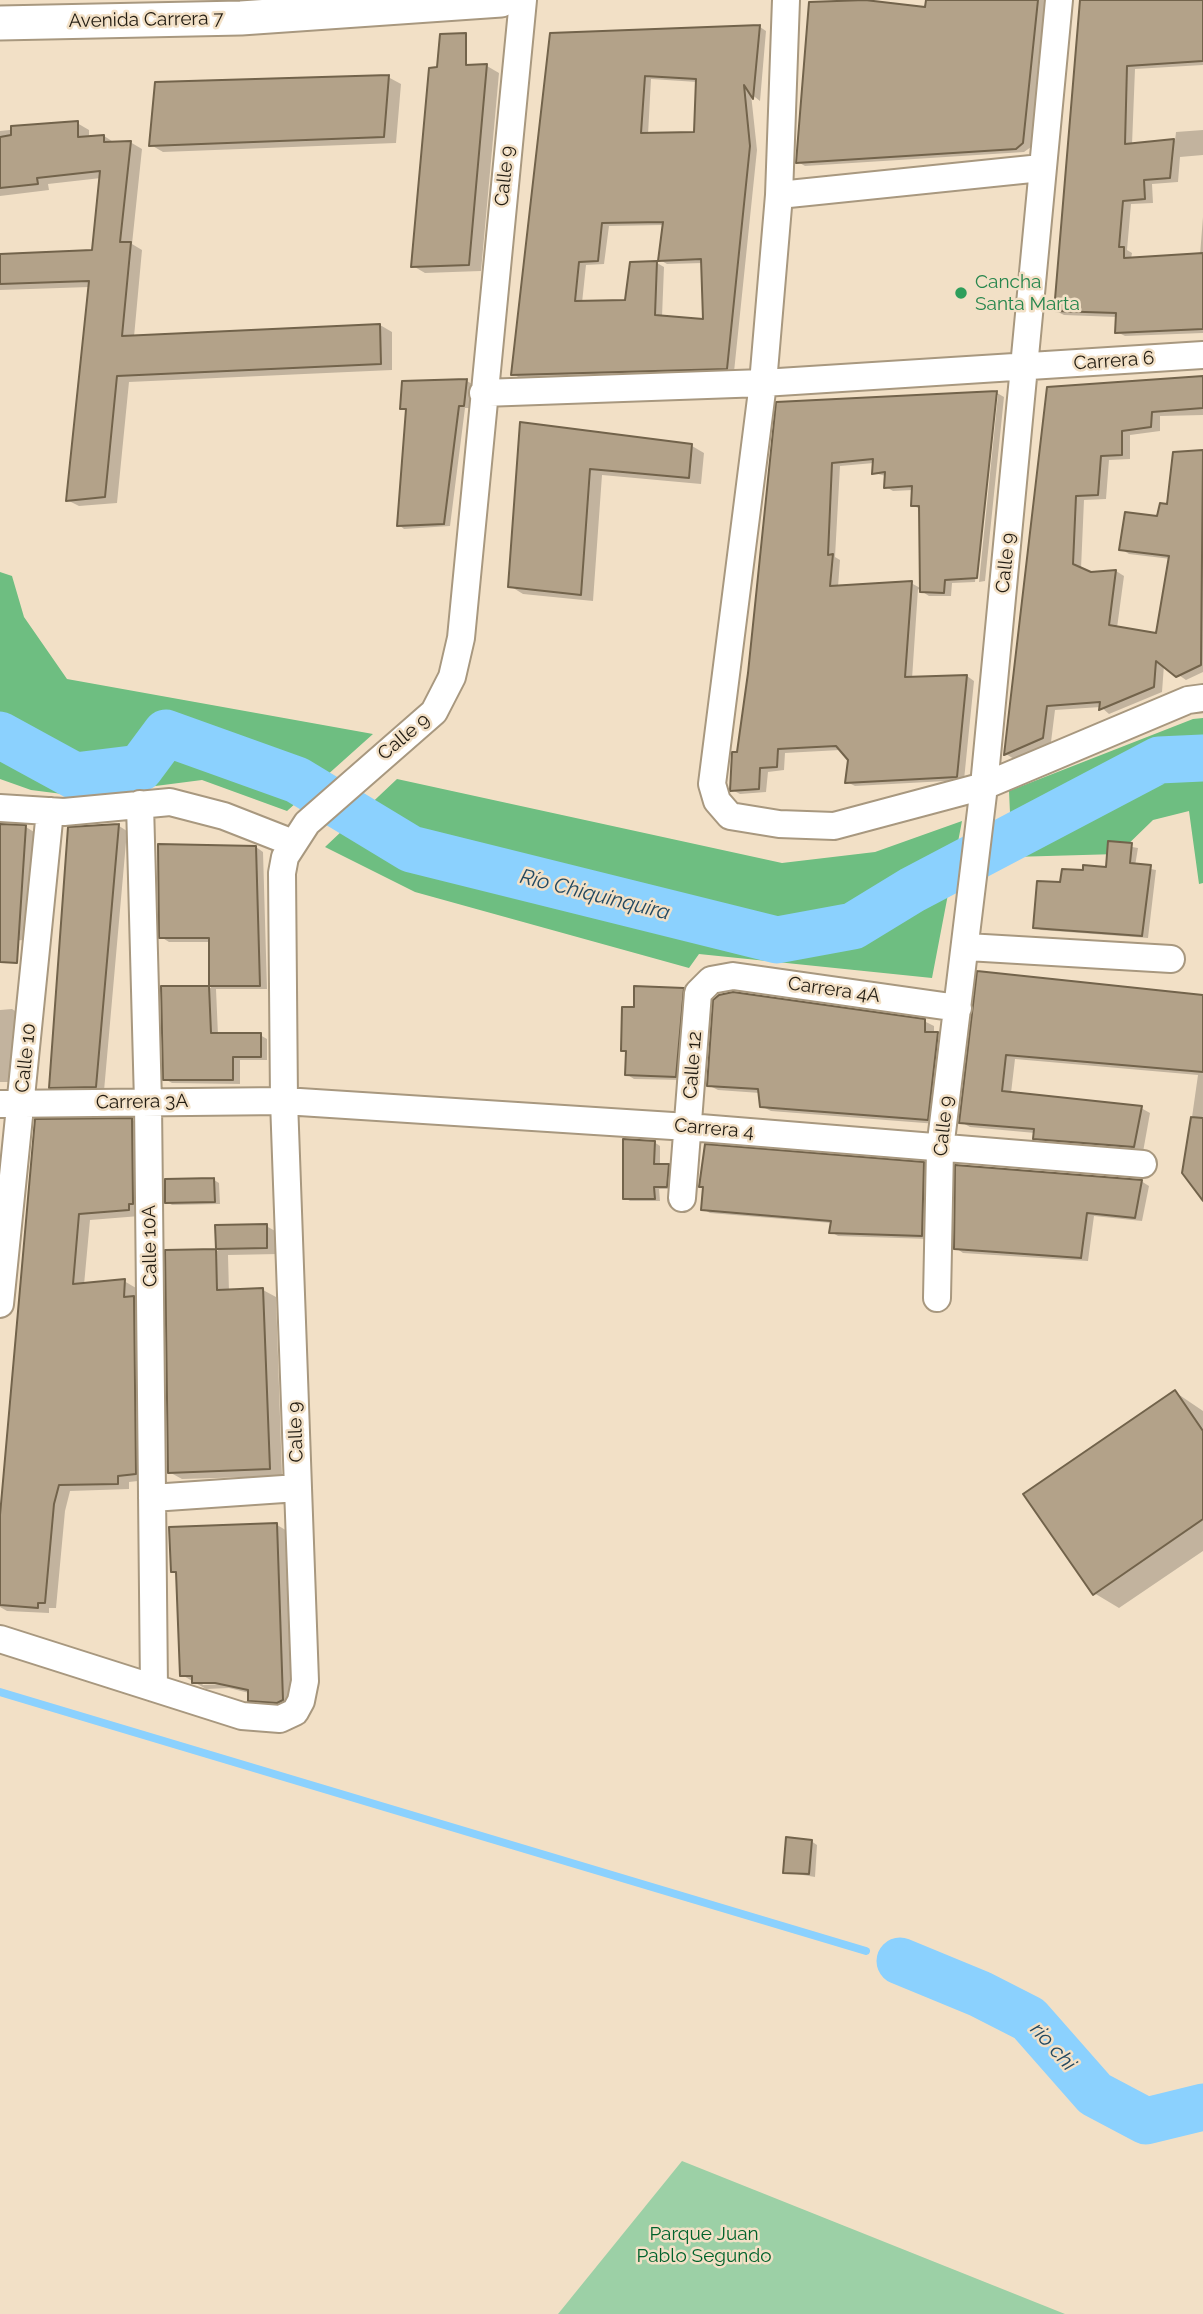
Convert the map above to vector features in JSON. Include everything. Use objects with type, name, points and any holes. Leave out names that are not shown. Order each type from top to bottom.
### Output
[{"type":"main road","name":"Avenida Carrera 7","points":[[0,23],[241,18],[501,0]]},
{"type":"street","name":"Calle 9","points":[[0,1639],[242,1716],[280,1718],[295,1712],[301,1701],[305,1681],[285,1101],[282,873],[285,858],[300,833],[434,712],[452,677],[461,639],[523,0]]},
{"type":"street","points":[[786,0],[779,195],[763,383],[712,784],[717,801],[730,816],[779,824],[834,826],[984,786],[1188,700],[1203,698]]},
{"type":"street","name":"Calle 9","points":[[937,1298],[940,1149],[967,947],[984,786],[1059,0]]},
{"type":"street","points":[[779,195],[1041,168]]},
{"type":"street","name":"Carrera 6","points":[[1025,367],[1203,355]]},
{"type":"street","points":[[483,393],[763,383],[1025,367]]},
{"type":"street","points":[[0,808],[64,813],[170,802],[300,833]]},
{"type":"street","name":"Calle 10A","points":[[140,804],[148,1102],[154,1688]]},
{"type":"street","name":"Calle 10","points":[[0,1304],[11,1104],[50,811]]},
{"type":"street","points":[[967,947],[1171,959]]},
{"type":"street","name":"Carrera 4A","points":[[710,980],[733,976],[958,1008]]},
{"type":"street","name":"Calle 12","points":[[682,1198],[698,993],[710,980]]},
{"type":"street","name":"Carrera 3A","points":[[11,1104],[285,1101]]},
{"type":"street","name":"Carrera 4","points":[[285,1101],[688,1127],[1143,1164]]},
{"type":"street","points":[[152,1498],[298,1488]]},
{"type":"green space","points":[[0,572],[12,576],[24,617],[67,679],[373,734],[287,811],[202,780],[78,796],[31,790],[0,779]]},
{"type":"green space","points":[[1203,718],[1203,883],[1199,884],[1189,811],[1153,820],[1118,854],[1012,857],[1009,791],[1193,719]]},
{"type":"green space","points":[[397,779],[782,863],[875,852],[962,821],[932,978],[699,954],[689,968],[415,892],[325,847]]},
{"type":"green space","name":"Parque Juan Pablo Segundo","points":[[682,2161],[1065,2314],[558,2314]]},
{"type":"building","points":[[865,0],[925,7],[926,0],[1038,0],[1023,143],[1016,149],[796,163],[809,2]]},
{"type":"building","points":[[1080,0],[1203,0],[1203,61],[1127,66],[1125,144],[1174,139],[1170,178],[1144,180],[1145,199],[1123,201],[1119,247],[1124,247],[1124,258],[1203,253],[1203,329],[1115,333],[1116,313],[1054,311]]},
{"type":"building","points":[[760,25],[753,99],[744,85],[750,146],[727,369],[511,375],[550,33]],"holes":[[[645,76],[696,79],[694,132],[641,133]],[[663,222],[658,261],[701,259],[703,319],[655,315],[657,261],[630,262],[625,300],[575,301],[579,262],[598,261],[602,223]]]},
{"type":"building","points":[[466,33],[466,65],[487,64],[469,265],[411,267],[429,68],[437,67],[440,34]]},
{"type":"building","points":[[389,75],[384,137],[149,146],[155,82]]},
{"type":"building","points":[[78,121],[78,137],[104,135],[104,142],[131,141],[120,242],[131,242],[122,336],[380,324],[381,364],[117,376],[105,497],[66,501],[89,281],[0,284],[0,254],[92,250],[100,171],[37,178],[38,184],[0,188],[0,137],[11,135],[11,126]]},
{"type":"building","points":[[1203,376],[1203,408],[1152,412],[1151,427],[1122,431],[1122,455],[1101,456],[1098,495],[1076,496],[1073,564],[1091,572],[1116,570],[1109,625],[1156,633],[1169,556],[1119,550],[1125,512],[1157,516],[1160,503],[1167,504],[1173,452],[1203,450],[1201,665],[1176,677],[1156,661],[1154,687],[1099,710],[1100,702],[1047,706],[1043,738],[1004,755],[1047,387]]},
{"type":"building","points":[[467,379],[464,406],[459,406],[444,524],[397,526],[406,409],[400,409],[402,381]]},
{"type":"building","points":[[997,391],[977,578],[945,580],[944,593],[920,592],[919,506],[911,506],[912,486],[884,488],[885,472],[872,474],[873,459],[832,463],[828,555],[833,554],[830,586],[912,581],[905,677],[967,675],[957,777],[845,783],[848,760],[836,746],[778,749],[777,767],[760,768],[759,789],[730,791],[732,752],[737,752],[748,673],[776,402]]},
{"type":"building","points":[[520,422],[692,444],[689,478],[590,469],[581,595],[508,587]]},
{"type":"building","points":[[0,824],[26,825],[17,963],[0,962]]},
{"type":"building","points":[[119,824],[96,1087],[49,1088],[68,827]]},
{"type":"building","points":[[1108,841],[1132,843],[1130,863],[1151,865],[1142,936],[1033,928],[1037,881],[1060,882],[1062,869],[1083,870],[1083,865],[1106,867]]},
{"type":"building","points":[[158,844],[256,846],[260,986],[209,986],[209,938],[159,938]]},
{"type":"building","points":[[977,971],[1203,995],[1203,1072],[1006,1055],[1002,1091],[1142,1106],[1134,1147],[1033,1139],[1034,1129],[959,1123]]},
{"type":"building","points":[[161,986],[209,986],[211,1033],[261,1033],[261,1057],[233,1057],[233,1080],[163,1080]]},
{"type":"building","points":[[634,986],[684,988],[676,1077],[625,1075],[626,1051],[621,1051],[622,1007],[634,1007]]},
{"type":"building","points":[[733,992],[925,1019],[925,1032],[938,1032],[928,1120],[760,1107],[758,1089],[707,1086],[713,1000],[719,995]]},
{"type":"building","points":[[1191,1117],[1203,1118],[1203,1201],[1182,1173]]},
{"type":"building","points":[[132,1118],[133,1204],[129,1204],[129,1210],[79,1214],[73,1284],[125,1279],[124,1297],[134,1296],[136,1474],[118,1476],[118,1484],[59,1485],[54,1504],[45,1603],[38,1603],[38,1608],[0,1605],[0,1515],[35,1119]]},
{"type":"building","points":[[623,1139],[655,1141],[654,1164],[669,1164],[667,1187],[654,1187],[655,1199],[623,1199]]},
{"type":"building","points":[[705,1144],[924,1162],[922,1236],[829,1233],[831,1221],[701,1210],[703,1187],[699,1187]]},
{"type":"building","points":[[955,1165],[1142,1180],[1135,1218],[1087,1213],[1081,1258],[954,1249]]},
{"type":"building","points":[[214,1178],[215,1202],[165,1203],[165,1179]]},
{"type":"building","points":[[267,1224],[267,1248],[216,1249],[215,1225]]},
{"type":"building","points":[[216,1249],[217,1290],[263,1288],[270,1469],[168,1473],[165,1250]]},
{"type":"building","points":[[1175,1390],[1203,1431],[1203,1519],[1093,1595],[1023,1494]]},
{"type":"building","points":[[277,1523],[283,1700],[277,1703],[248,1701],[248,1690],[215,1683],[192,1683],[192,1676],[180,1676],[176,1572],[171,1572],[169,1527]]},
{"type":"building","points":[[786,1837],[812,1840],[809,1874],[783,1873]]},
{"type":"waterway","name":"Río Chiquinquira","points":[[0,735],[75,776],[140,768],[166,733],[297,780],[411,849],[777,940],[853,926],[912,890],[1159,760],[1203,758]]},
{"type":"waterway","points":[[0,1692],[866,1951]]},
{"type":"waterway","name":"rio chi","points":[[900,1961],[980,1994],[1029,2019],[1095,2094],[1146,2121],[1203,2107]]},
{"type":"place","name":"Cancha Santa Marta","points":[[961,293]]}]
